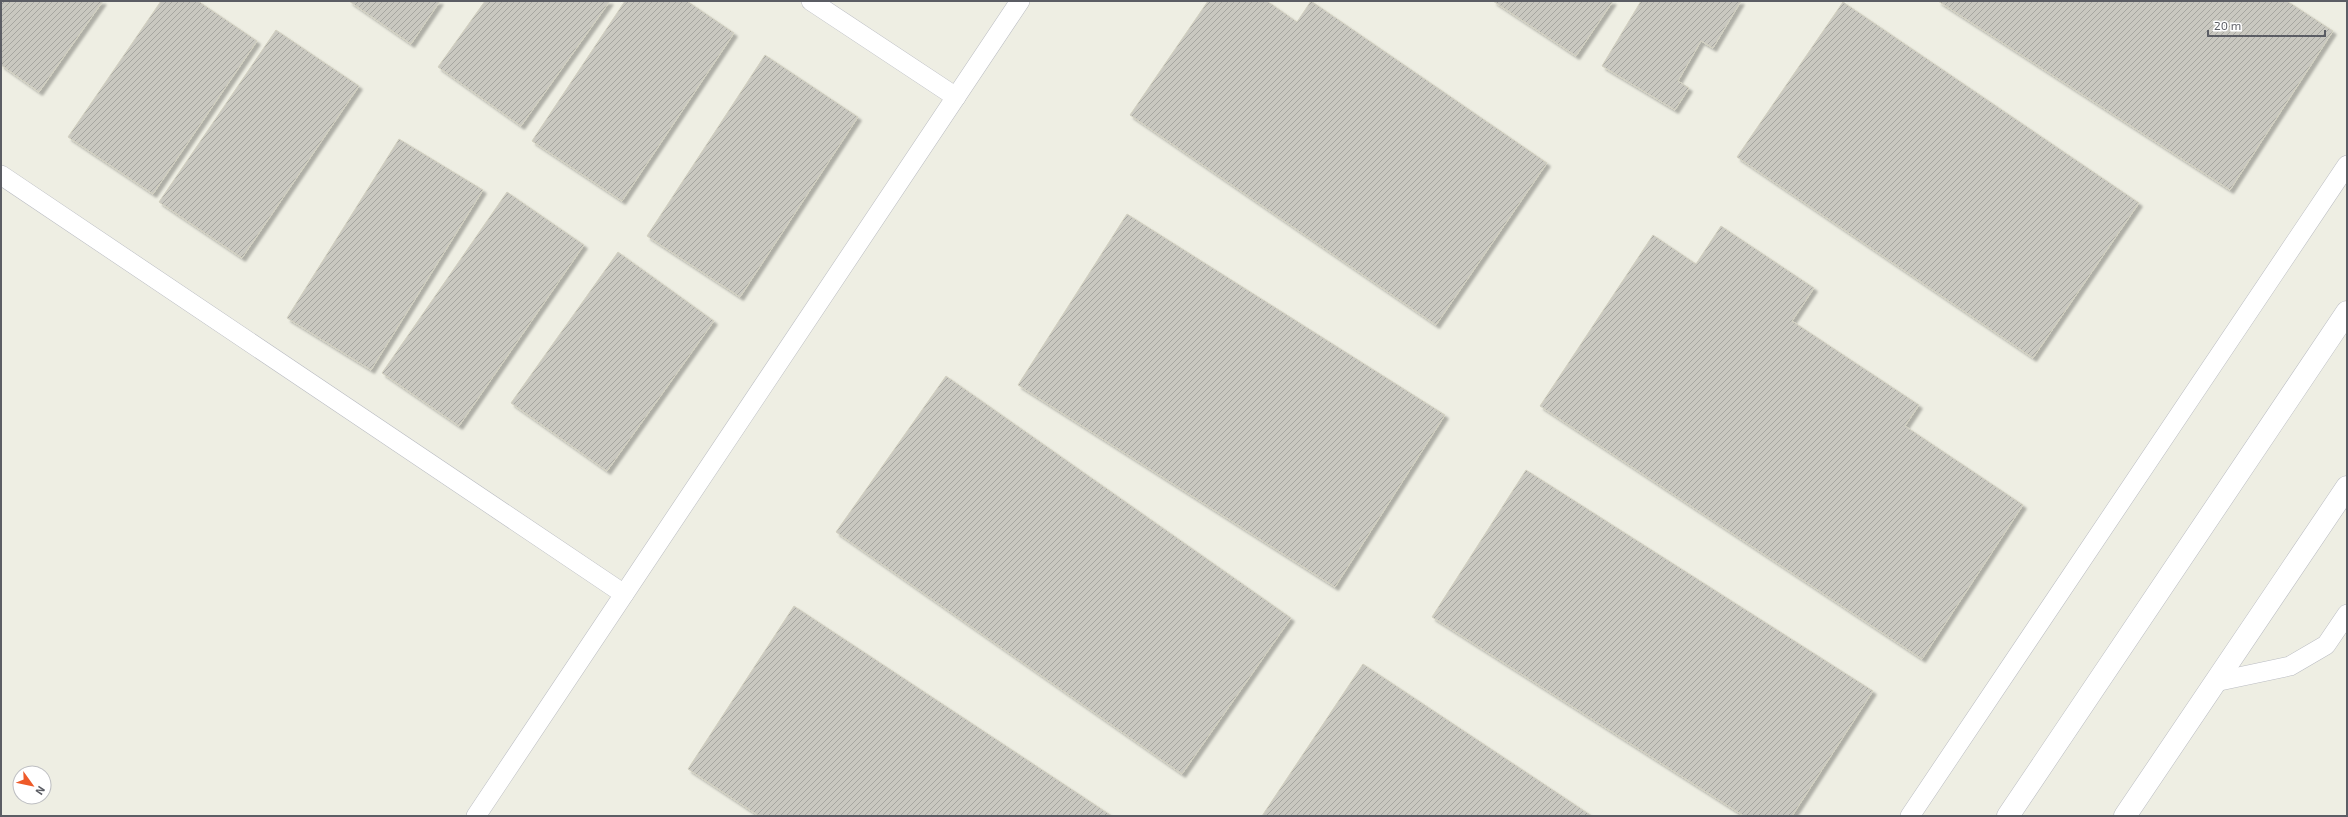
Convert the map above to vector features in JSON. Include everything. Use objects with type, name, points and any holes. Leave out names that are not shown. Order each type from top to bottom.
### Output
[{"type":"street","points":[[2008,816],[2347,312]]},
{"type":"street","points":[[2125,816],[2347,487]]},
{"type":"lane","points":[[811,1],[956,97]]},
{"type":"lane","points":[[476,816],[1020,1]]},
{"type":"lane","points":[[1910,816],[2347,165]]},
{"type":"lane","points":[[1,175],[624,594]]},
{"type":"lane","points":[[2215,682],[2290,666],[2326,645],[2347,614]]},
{"type":"building","points":[[1,1],[103,1],[39,92],[1,65]]},
{"type":"building","points":[[161,1],[198,1],[257,41],[153,194],[68,137]]},
{"type":"building","points":[[349,1],[440,1],[411,44]]},
{"type":"building","points":[[485,1],[610,1],[521,126],[438,67]]},
{"type":"building","points":[[625,1],[687,1],[734,33],[622,201],[532,141]]},
{"type":"building","points":[[1208,1],[1267,1],[1297,22],[1311,1],[1547,163],[1436,325],[1130,115]]},
{"type":"building","points":[[1493,1],[1613,1],[1576,56]]},
{"type":"building","points":[[1641,1],[1741,1],[1713,48],[1701,41],[1678,81],[1689,88],[1675,110],[1602,66]]},
{"type":"building","points":[[1938,1],[2287,1],[2333,31],[2230,190]]},
{"type":"building","points":[[1843,2],[2139,203],[2033,358],[1737,157]]},
{"type":"building","points":[[276,30],[359,86],[242,258],[159,202]]},
{"type":"building","points":[[765,55],[858,117],[740,297],[647,236]]},
{"type":"building","points":[[399,139],[483,190],[371,370],[287,318]]},
{"type":"building","points":[[507,192],[584,245],[459,426],[382,373]]},
{"type":"building","points":[[1127,214],[1445,415],[1335,587],[1018,385]]},
{"type":"building","points":[[1721,226],[1814,288],[1792,321],[1919,405],[1905,426],[2023,505],[1922,659],[1540,406],[1653,235],[1696,264]]},
{"type":"building","points":[[618,252],[714,321],[607,471],[511,403]]},
{"type":"building","points":[[946,376],[1291,618],[1182,774],[836,532]]},
{"type":"building","points":[[1526,470],[1873,691],[1792,816],[1744,816],[1432,617]]},
{"type":"building","points":[[794,606],[1112,816],[759,816],[688,769]]},
{"type":"building","points":[[1363,664],[1592,816],[1262,816]]}]
